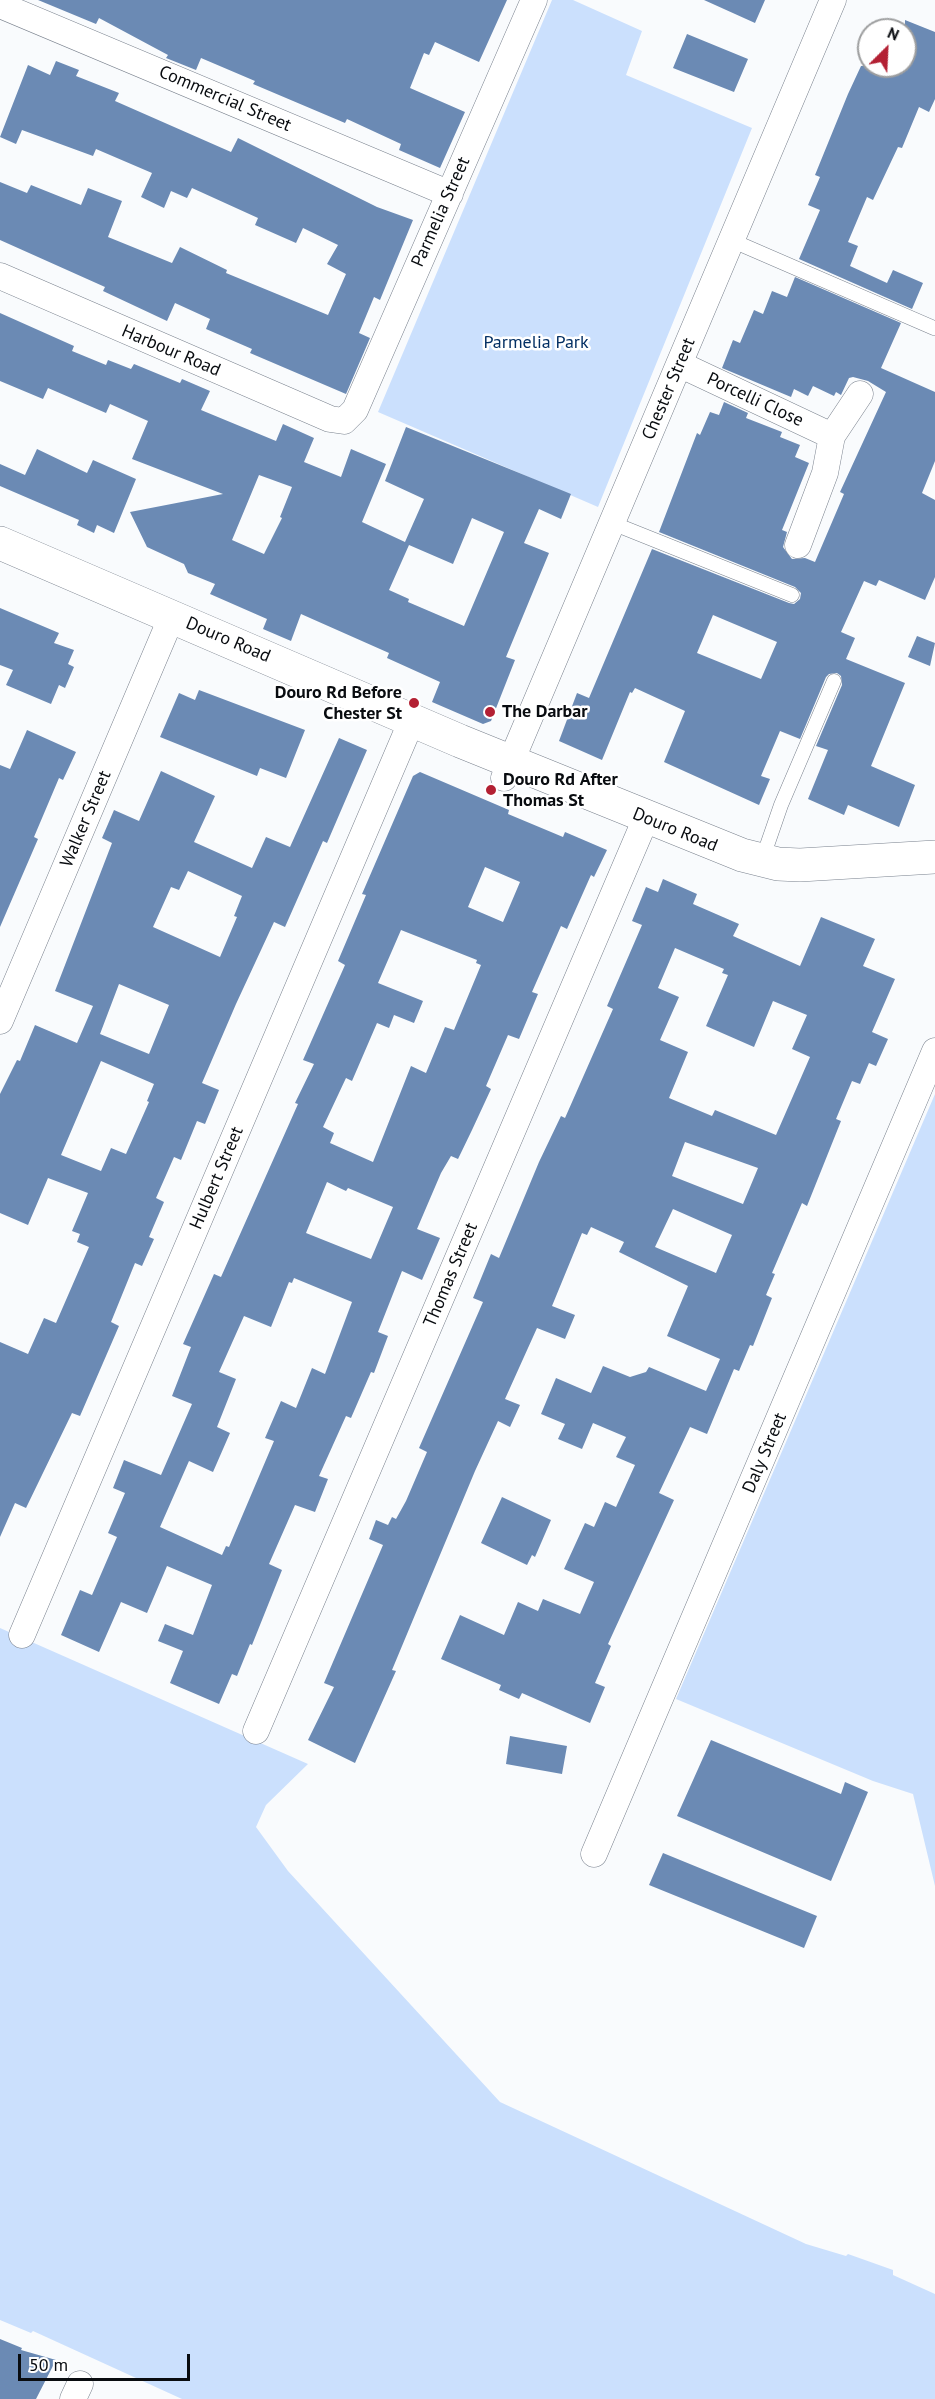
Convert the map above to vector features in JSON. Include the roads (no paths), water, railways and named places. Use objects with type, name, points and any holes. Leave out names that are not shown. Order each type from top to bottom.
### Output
[{"type":"street","name":"Parmelia Street","points":[[344,421],[355,410],[534,0]]},
{"type":"street","name":"Chester Street","points":[[508,770],[833,0]]},
{"type":"street","name":"Commercial Street","points":[[0,5],[450,194]]},
{"type":"street","name":"Harbour Road","points":[[0,276],[330,419],[344,421]]},
{"type":"street","name":"Porcelli Close","points":[[679,364],[832,436]]},
{"type":"street","points":[[798,545],[825,473],[832,436],[861,394]]},
{"type":"street","name":"Douro Road","points":[[0,543],[168,625],[643,827],[736,874],[770,881],[813,885],[935,879]]},
{"type":"street","name":"Douro Road","points":[[0,565],[168,625]]},
{"type":"street","name":"Walker Street","points":[[0,1021],[168,625]]},
{"type":"street","name":"Hulbert Street","points":[[22,1635],[409,729]]},
{"type":"street","name":"Douro Road","points":[[643,827],[762,860],[800,866],[935,857]]},
{"type":"street","name":"Thomas Street","points":[[256,1731],[643,827]]},
{"type":"street","name":"Daly Street","points":[[594,1854],[935,1051]]},
{"type":"lane","points":[[733,241],[934,328]]},
{"type":"lane","points":[[612,523],[792,595]]},
{"type":"lane","points":[[762,860],[781,805],[834,681]]},
{"type":"place","name":"Douro Rd Before Chester St","points":[[414,703]]},
{"type":"place","name":"The Darbar","points":[[490,712]]},
{"type":"place","name":"Douro Rd After Thomas St","points":[[491,790]]},
{"type":"park label","name":"Parmelia Park","points":[[536,343]]}]
